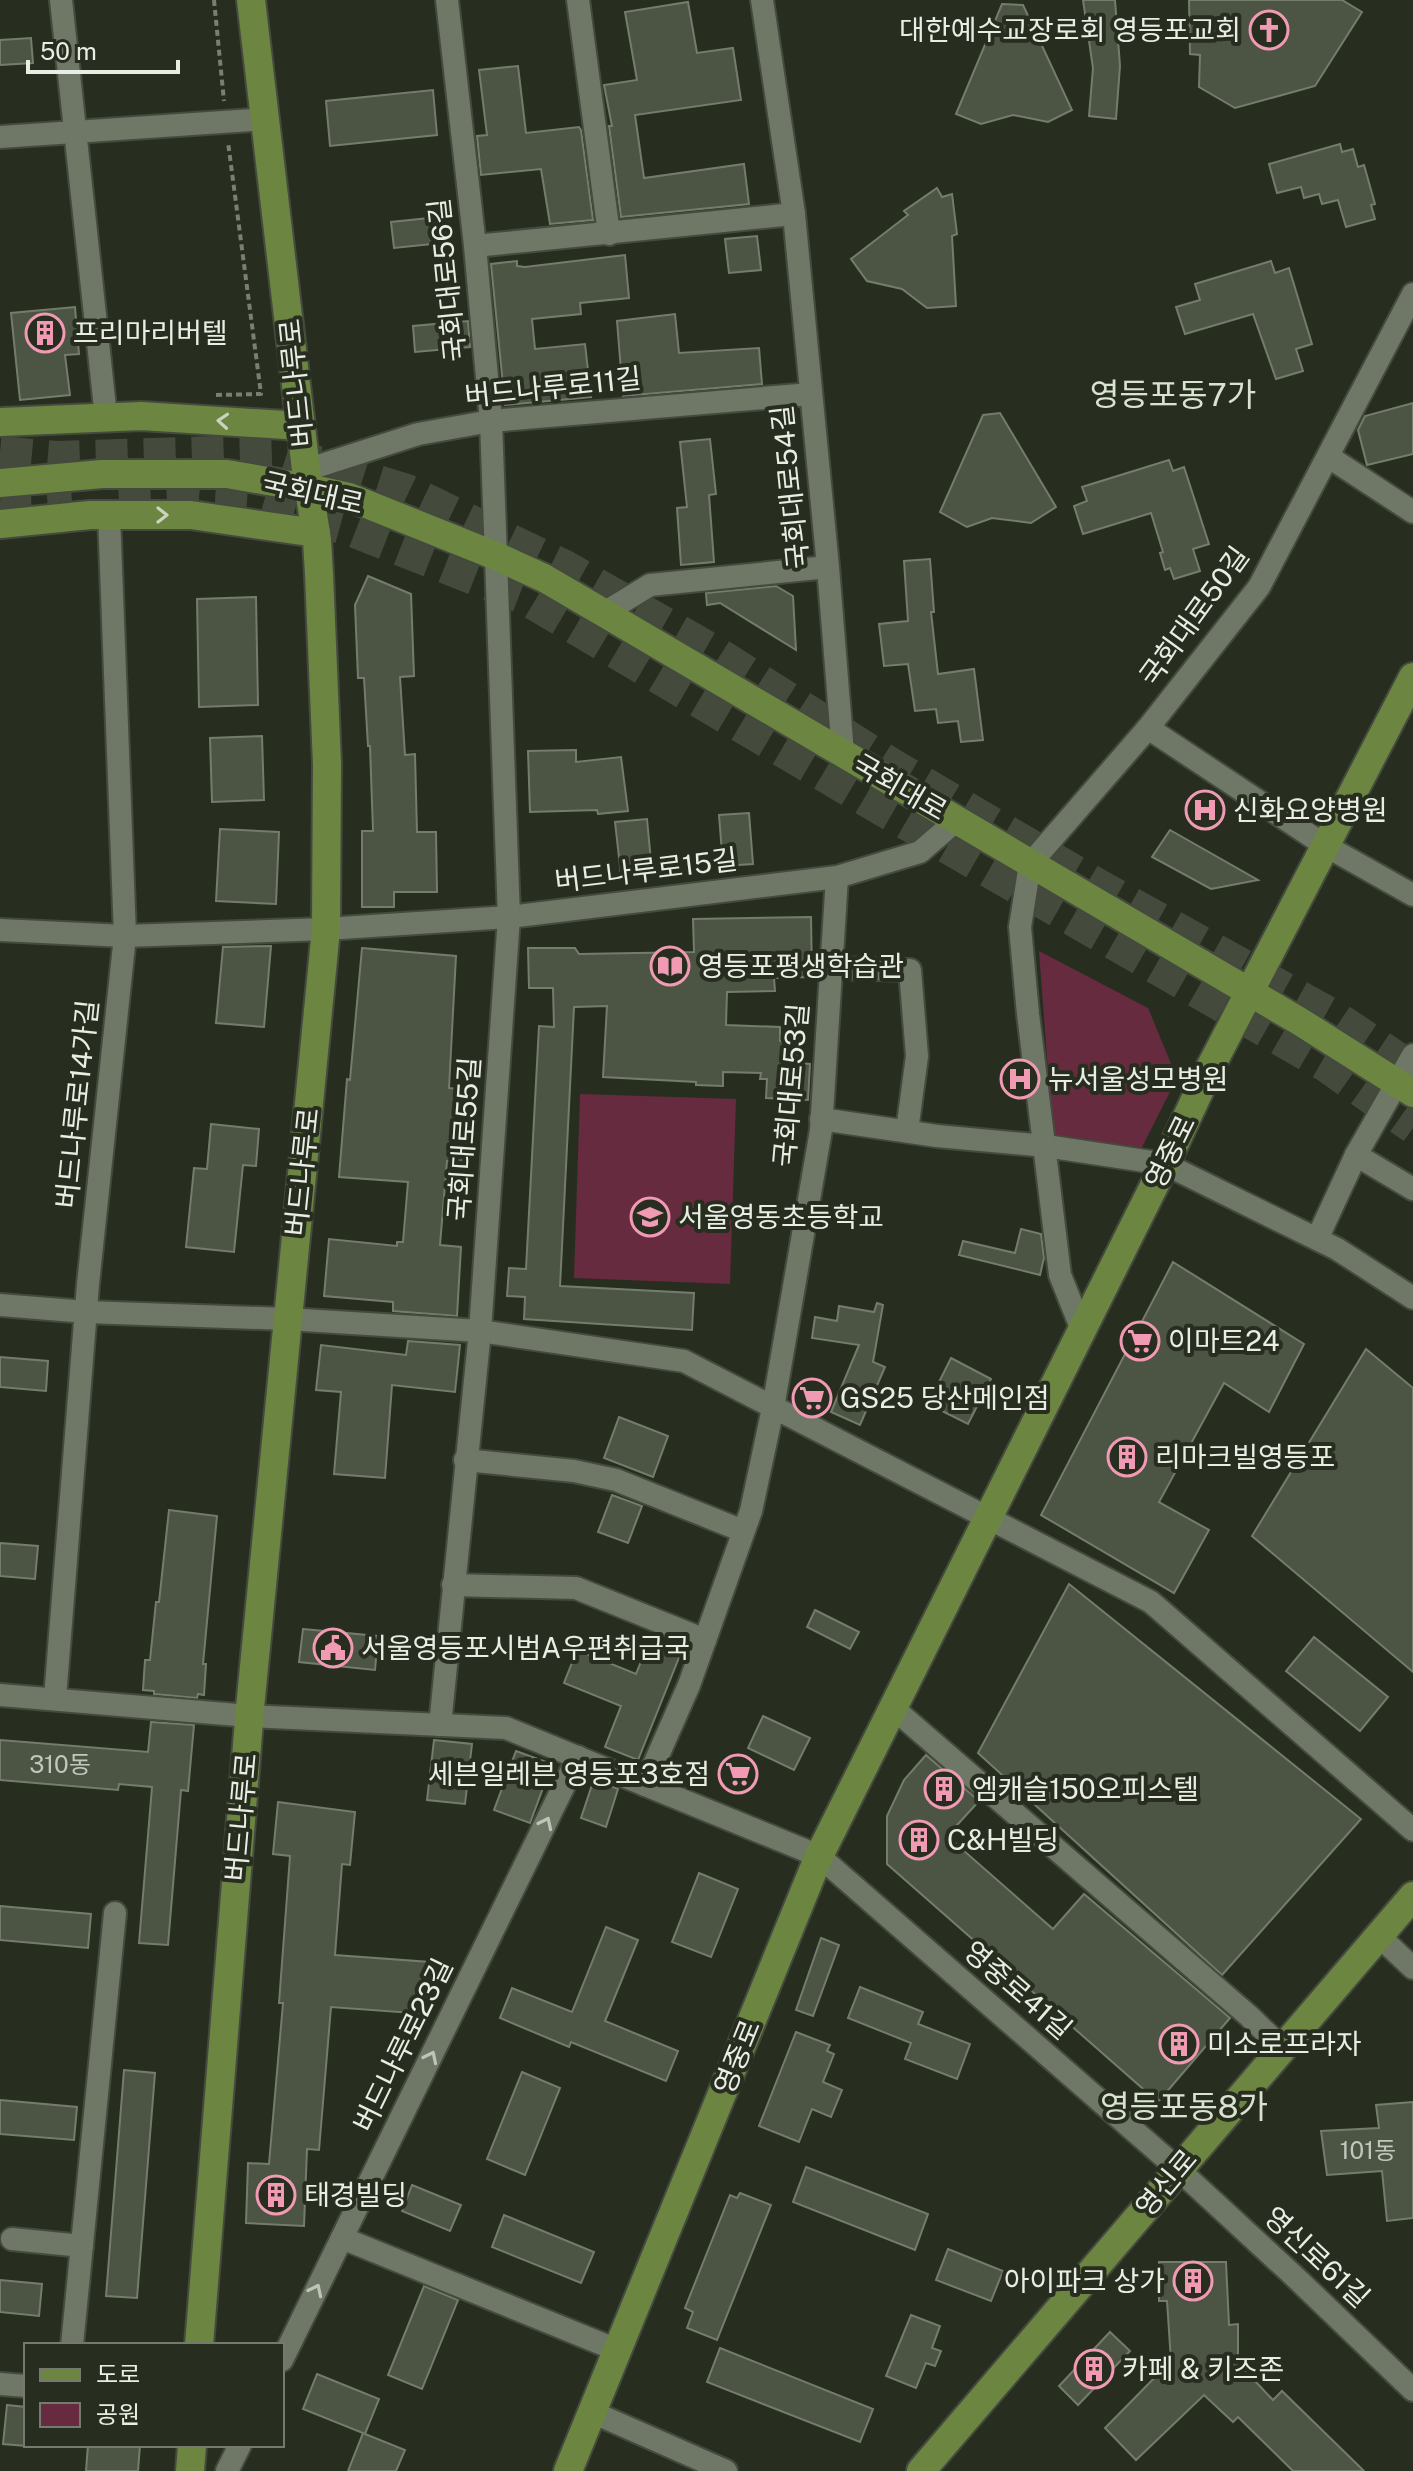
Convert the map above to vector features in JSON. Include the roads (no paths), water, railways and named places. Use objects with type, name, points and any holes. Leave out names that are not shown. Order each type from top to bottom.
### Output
[{"type":"main road","name":"버드나루로","points":[[199,2343],[249,1716],[326,929],[327,764],[316,533],[251,0]]},
{"type":"main road","points":[[0,422],[141,416],[301,426]]},
{"type":"main road","name":"국회대로","points":[[6,482],[102,474],[227,474],[307,479],[496,556],[544,578],[604,613],[1250,993],[1405,1088]]},
{"type":"main road","points":[[0,524],[109,515],[191,515],[316,533]]},
{"type":"main road","name":"영중로","points":[[568,2471],[819,1856],[1210,1068],[1413,677]]},
{"type":"main road","name":"영신로","points":[[921,2471],[1413,1896]]},
{"type":"main road","points":[[190,2471],[192,2447]]},
{"type":"street","points":[[61,0],[106,417]]},
{"type":"street","name":"국회대로56길","points":[[447,0],[491,421],[496,556]]},
{"type":"street","points":[[578,0],[609,234]]},
{"type":"street","name":"국회대로54길","points":[[762,0],[794,214],[843,753]]},
{"type":"street","points":[[0,137],[266,119]]},
{"type":"street","points":[[475,246],[794,214]]},
{"type":"street","name":"국회대로50길","points":[[1030,864],[1148,728],[1259,587],[1413,294]]},
{"type":"street","name":"버드나루로11길","points":[[307,479],[418,434],[491,421],[811,394]]},
{"type":"street","points":[[1329,457],[1413,512]]},
{"type":"street","name":"버드나루로14가길","points":[[55,1698],[86,1312],[125,936],[109,515]]},
{"type":"street","name":"국회대로55길","points":[[440,1725],[480,1331],[509,917],[496,556]]},
{"type":"street","points":[[604,613],[650,585],[828,567]]},
{"type":"street","points":[[1148,728],[1326,846],[1413,895]]},
{"type":"street","name":"버드나루로15길","points":[[0,930],[125,936],[326,929],[509,917],[837,877],[920,852],[957,820]]},
{"type":"street","points":[[1030,864],[1020,927],[1028,1014],[1060,1275],[1082,1330]]},
{"type":"street","name":"국회대로53길","points":[[645,1785],[689,1685],[751,1511],[773,1408],[821,1119],[837,877]]},
{"type":"street","points":[[831,968],[910,970],[917,1056],[907,1131]]},
{"type":"street","points":[[1317,1239],[1356,1155],[1405,1088],[1413,1055]]},
{"type":"street","points":[[821,1119],[1046,1146],[1165,1164],[1337,1249],[1413,1298]]},
{"type":"street","points":[[1356,1155],[1413,1189]]},
{"type":"street","points":[[0,1305],[480,1331],[684,1361],[1151,1602],[1413,1830]]},
{"type":"street","points":[[465,1460],[574,1471],[616,1480],[743,1531]]},
{"type":"street","points":[[453,1585],[576,1588],[705,1640]]},
{"type":"street","name":"영중로41길","points":[[0,1695],[249,1716],[506,1728],[819,1856],[1178,2169]]},
{"type":"street","points":[[893,1708],[1282,2048]]},
{"type":"street","name":"버드나루로23길","points":[[284,2356],[578,1757]]},
{"type":"street","points":[[72,2343],[115,1913]]},
{"type":"street","points":[[1379,1936],[1413,1968]]},
{"type":"street","name":"영신로61길","points":[[1178,2169],[1413,2390]]},
{"type":"street","points":[[342,2238],[617,2350]]},
{"type":"street","points":[[12,2239],[82,2246]]},
{"type":"street","points":[[0,2384],[24,2386]]},
{"type":"street","points":[[592,2412],[726,2471]]},
{"type":"street","points":[[227,2471],[239,2447]]},
{"type":"tunnel","points":[[0,452],[56,457],[280,450],[407,490],[565,566],[713,650],[892,764],[1099,885],[1335,1016],[1413,1068]]},
{"type":"tunnel","points":[[119,503],[183,500],[258,505],[352,531],[525,599],[880,809],[1327,1067],[1413,1128]]},
{"type":"tunnel","points":[[0,502],[29,507],[72,505]]},
{"type":"place","name":"대한예수교장로회 영등포교회","points":[[1269,30]]},
{"type":"place","name":"프리마리버텔","points":[[45,333]]},
{"type":"place","name":"신화요양병원","points":[[1205,810]]},
{"type":"place","name":"영등포평생학습관","points":[[670,966]]},
{"type":"place","name":"뉴서울성모병원","points":[[1020,1079]]},
{"type":"place","name":"서울영동초등학교","points":[[650,1217]]},
{"type":"place","name":"이마트24","points":[[1140,1341]]},
{"type":"place","name":"GS25 당산메인점","points":[[812,1398]]},
{"type":"place","name":"리마크빌영등포","points":[[1127,1457]]},
{"type":"place","name":"서울영등포시범A우편취급국","points":[[333,1648]]},
{"type":"place","name":"세븐일레븐 영등포3호점","points":[[738,1774]]},
{"type":"place","name":"엠캐슬150오피스텔","points":[[944,1789]]},
{"type":"place","name":"C&H빌딩","points":[[919,1840]]},
{"type":"place","name":"미소로프라자","points":[[1179,2044]]},
{"type":"place","name":"태경빌딩","points":[[276,2195]]},
{"type":"place","name":"아이파크 상가","points":[[1193,2281]]},
{"type":"place","name":"카페 & 키즈존","points":[[1094,2369]]},
{"type":"district","name":"영등포동7가","points":[[1173,395]]},
{"type":"district","name":"영등포동8가","points":[[1184,2107]]}]
